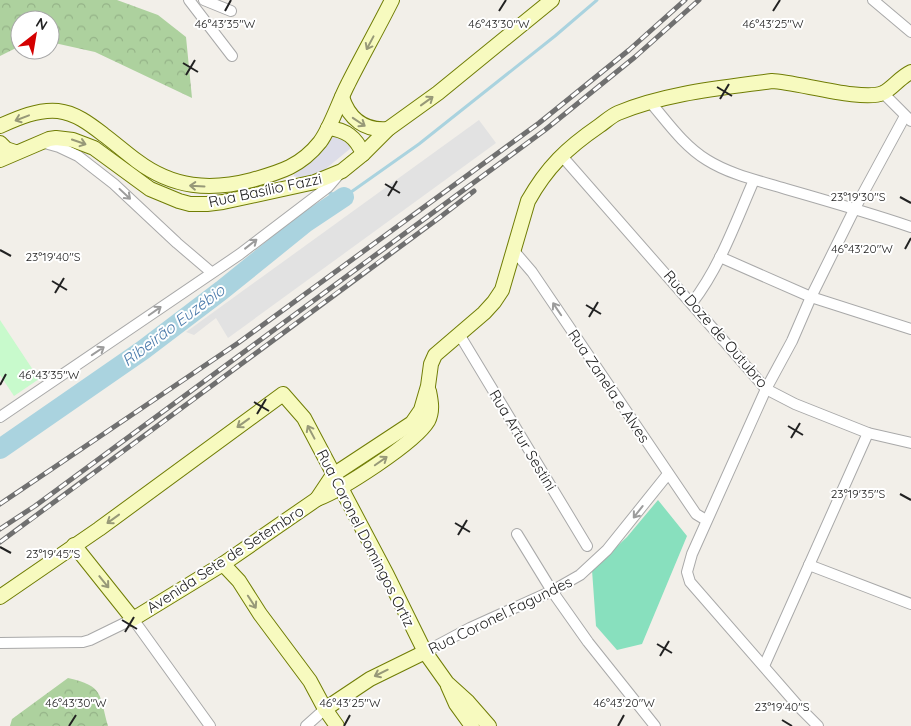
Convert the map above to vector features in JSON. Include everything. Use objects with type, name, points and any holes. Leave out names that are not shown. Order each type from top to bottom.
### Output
[{"type":"main road","points":[[363,154],[352,136],[345,131],[328,128],[392,0]]},
{"type":"main road","name":"Rua Basílio Fazzi","points":[[0,160],[40,142],[63,138],[84,144],[104,154],[150,189],[190,204],[224,202],[307,184],[342,171],[388,130],[438,93],[552,0]]},
{"type":"main road","points":[[882,93],[911,72]]},
{"type":"main road","name":"Avenida Sete de Setembro","points":[[133,618],[223,564],[316,499],[337,481],[388,456],[421,430],[430,414],[432,405],[428,386],[431,364],[435,355],[494,302],[502,290],[528,201],[561,155],[575,142],[616,114],[687,94],[772,81],[786,81],[867,95],[882,93]]},
{"type":"main road","points":[[342,97],[346,109],[360,124],[375,130],[388,130]]},
{"type":"main road","name":"Rua Basílio Fazzi","points":[[0,126],[44,111],[59,111],[73,115],[90,125],[138,162],[173,181],[189,185],[213,186],[234,184],[279,172],[295,165],[321,140],[328,128]]},
{"type":"main road","points":[[0,143],[6,149],[15,152]]},
{"type":"main road","name":"Rua Coronel Domingos Ortiz","points":[[74,545],[99,529],[283,394],[304,418],[387,575],[425,652],[447,683],[468,702],[489,726]]},
{"type":"main road","points":[[0,597],[74,545],[133,618]]},
{"type":"main road","points":[[223,564],[239,581],[260,614],[310,681],[325,709],[337,726]]},
{"type":"main road","name":"Rua Coronel Fagundes","points":[[325,709],[370,679],[425,652]]},
{"type":"main road","name":"Rua Coronel Domingos Ortiz","points":[[447,683],[452,697],[472,726]]},
{"type":"street","points":[[189,0],[232,56]]},
{"type":"street","points":[[204,0],[231,10]]},
{"type":"street","points":[[873,0],[911,32]]},
{"type":"street","points":[[818,726],[799,707],[690,582],[688,564],[766,389],[792,341],[811,297],[854,210],[908,118],[882,93]]},
{"type":"street","points":[[651,103],[677,134],[708,161],[754,180],[911,227]]},
{"type":"street","points":[[40,142],[59,147],[78,156],[114,184],[211,272]]},
{"type":"street","name":"Rua Doze de Outubro","points":[[561,155],[766,389],[795,404],[868,433],[911,443]]},
{"type":"street","points":[[0,417],[240,254],[328,187],[342,171]]},
{"type":"street","points":[[692,303],[706,283],[720,257],[754,180]]},
{"type":"street","name":"Rua Zanela e Alves","points":[[514,251],[532,272],[696,514],[706,520]]},
{"type":"street","points":[[720,257],[811,297],[911,330]]},
{"type":"street","name":"Rua Artur Sestini","points":[[458,334],[587,546]]},
{"type":"street","points":[[764,666],[868,433]]},
{"type":"street","name":"Rua Coronel Fagundes","points":[[425,652],[470,628],[552,591],[580,575],[607,550],[668,474]]},
{"type":"street","points":[[518,534],[552,591],[588,642],[654,726]]},
{"type":"street","points":[[809,565],[911,604]]},
{"type":"street","points":[[0,643],[83,642],[133,618],[208,724]]},
{"type":"street","name":"Rua Coronel Fagundes","points":[[306,726],[325,709]]},
{"type":"green space","points":[[0,0],[117,0],[158,15],[186,37],[192,98],[95,52],[60,44],[60,10],[10,10],[10,51],[0,56]]},
{"type":"green space","points":[[0,320],[39,379],[14,396],[0,375]]},
{"type":"green space","points":[[658,500],[687,536],[642,644],[617,650],[596,626],[592,570],[627,537]]},
{"type":"green space","points":[[68,678],[88,684],[94,688],[101,699],[108,726],[10,726],[12,719]]},
{"type":"shaded area","points":[[479,120],[496,143],[228,338],[216,318],[194,335],[186,332]]},
{"type":"shaded area","points":[[340,133],[354,143],[351,148],[323,171],[305,179],[294,176],[295,169],[314,156],[333,137]]},
{"type":"waterway","name":"Ribeirão Euzébio","points":[[329,193],[344,197],[419,144],[555,36],[597,0]]},
{"type":"waterway","name":"Ribeirão Euzébio","points":[[0,449],[143,350],[222,290],[305,223],[344,197]]},
{"type":"railway","points":[[0,504],[238,343],[539,123],[629,50],[685,0]]},
{"type":"railway","points":[[0,529],[35,506],[545,130],[635,57],[699,0]]},
{"type":"railway","points":[[0,542],[474,191]]}]
